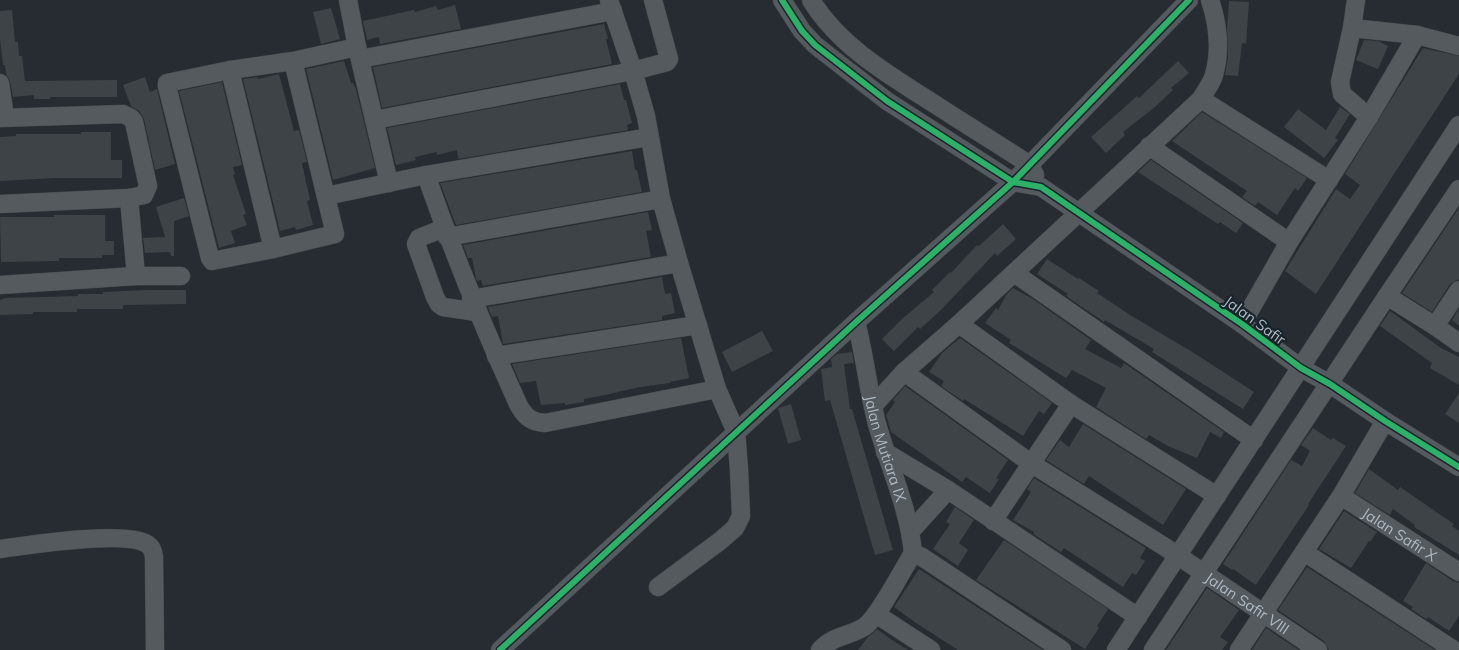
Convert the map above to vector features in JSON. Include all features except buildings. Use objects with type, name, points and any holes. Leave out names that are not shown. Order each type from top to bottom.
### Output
[{"type":"street","points":[[348,0],[358,53],[389,183]]},
{"type":"street","points":[[374,120],[633,71],[668,60],[653,0]]},
{"type":"street","points":[[782,0],[802,31],[816,45],[887,101],[1013,182],[1041,187]]},
{"type":"street","points":[[811,0],[837,33],[862,55],[898,81],[1030,165],[1041,187]]},
{"type":"street","points":[[500,650],[856,322],[1013,182],[1189,0]]},
{"type":"street","points":[[872,406],[904,372],[959,324],[1201,99],[1214,76],[1218,51],[1216,23],[1210,0]]},
{"type":"street","points":[[1356,0],[1340,82],[1342,94],[1369,117]]},
{"type":"street","points":[[293,60],[335,234],[273,249],[215,261],[211,260],[167,86],[167,83],[170,81],[293,60],[358,53],[611,5],[646,116],[661,199],[679,263],[717,389],[736,432],[741,507],[738,522],[735,528],[720,541],[658,588]]},
{"type":"street","points":[[1352,28],[1417,35],[1459,46]]},
{"type":"street","points":[[1242,324],[1289,242],[1369,117],[1417,35]]},
{"type":"street","points":[[230,70],[273,249]]},
{"type":"street","points":[[0,84],[2,117],[128,115],[134,122],[148,186],[144,195],[129,198],[0,204]]},
{"type":"street","points":[[1201,99],[1329,180]]},
{"type":"street","points":[[1116,650],[1458,128]]},
{"type":"street","points":[[326,196],[426,175],[649,137]]},
{"type":"street","points":[[1149,146],[1289,242]]},
{"type":"street","points":[[426,175],[474,306],[524,416],[537,423],[545,423],[717,389]]},
{"type":"street","name":"Jalan Safir","points":[[1041,187],[1242,324],[1301,368],[1330,384],[1459,467]]},
{"type":"street","points":[[1154,650],[1459,189]]},
{"type":"street","points":[[129,198],[136,276]]},
{"type":"street","points":[[661,199],[446,233],[419,238],[416,244],[437,301],[443,307],[474,306],[679,263]]},
{"type":"street","points":[[1014,273],[1254,440]]},
{"type":"street","points":[[0,285],[136,276],[181,276]]},
{"type":"street","points":[[1435,326],[1459,290]]},
{"type":"street","points":[[1387,296],[1459,343]]},
{"type":"street","name":"Jalan Mutiara IX","points":[[856,322],[872,406],[911,531],[913,553]]},
{"type":"street","points":[[959,324],[1071,404],[1217,496]]},
{"type":"street","points":[[496,356],[698,325]]},
{"type":"street","name":"Jalan Safir VIII","points":[[904,372],[1032,464],[1177,555],[1318,650]]},
{"type":"street","points":[[993,521],[1071,404]]},
{"type":"street","points":[[1239,650],[1341,496],[1385,421]]},
{"type":"street","points":[[885,452],[948,490],[1138,617]]},
{"type":"street","points":[[911,531],[948,490]]},
{"type":"street","name":"Jalan Safir X","points":[[1341,496],[1459,572]]},
{"type":"street","points":[[0,549],[102,538],[136,540],[149,545],[152,548],[154,557],[156,650]]},
{"type":"street","points":[[1304,552],[1455,650],[1459,644]]},
{"type":"street","points":[[820,650],[833,640],[865,626],[876,614],[913,553],[922,557],[1062,650]]},
{"type":"street","points":[[876,614],[931,650]]},
{"type":"cycle path","points":[[782,0],[802,31],[815,45],[887,101],[1013,182],[1041,187],[1242,324],[1301,368],[1330,384],[1459,467]]},
{"type":"cycle path","points":[[500,650],[856,322],[1013,182],[1189,0]]}]
